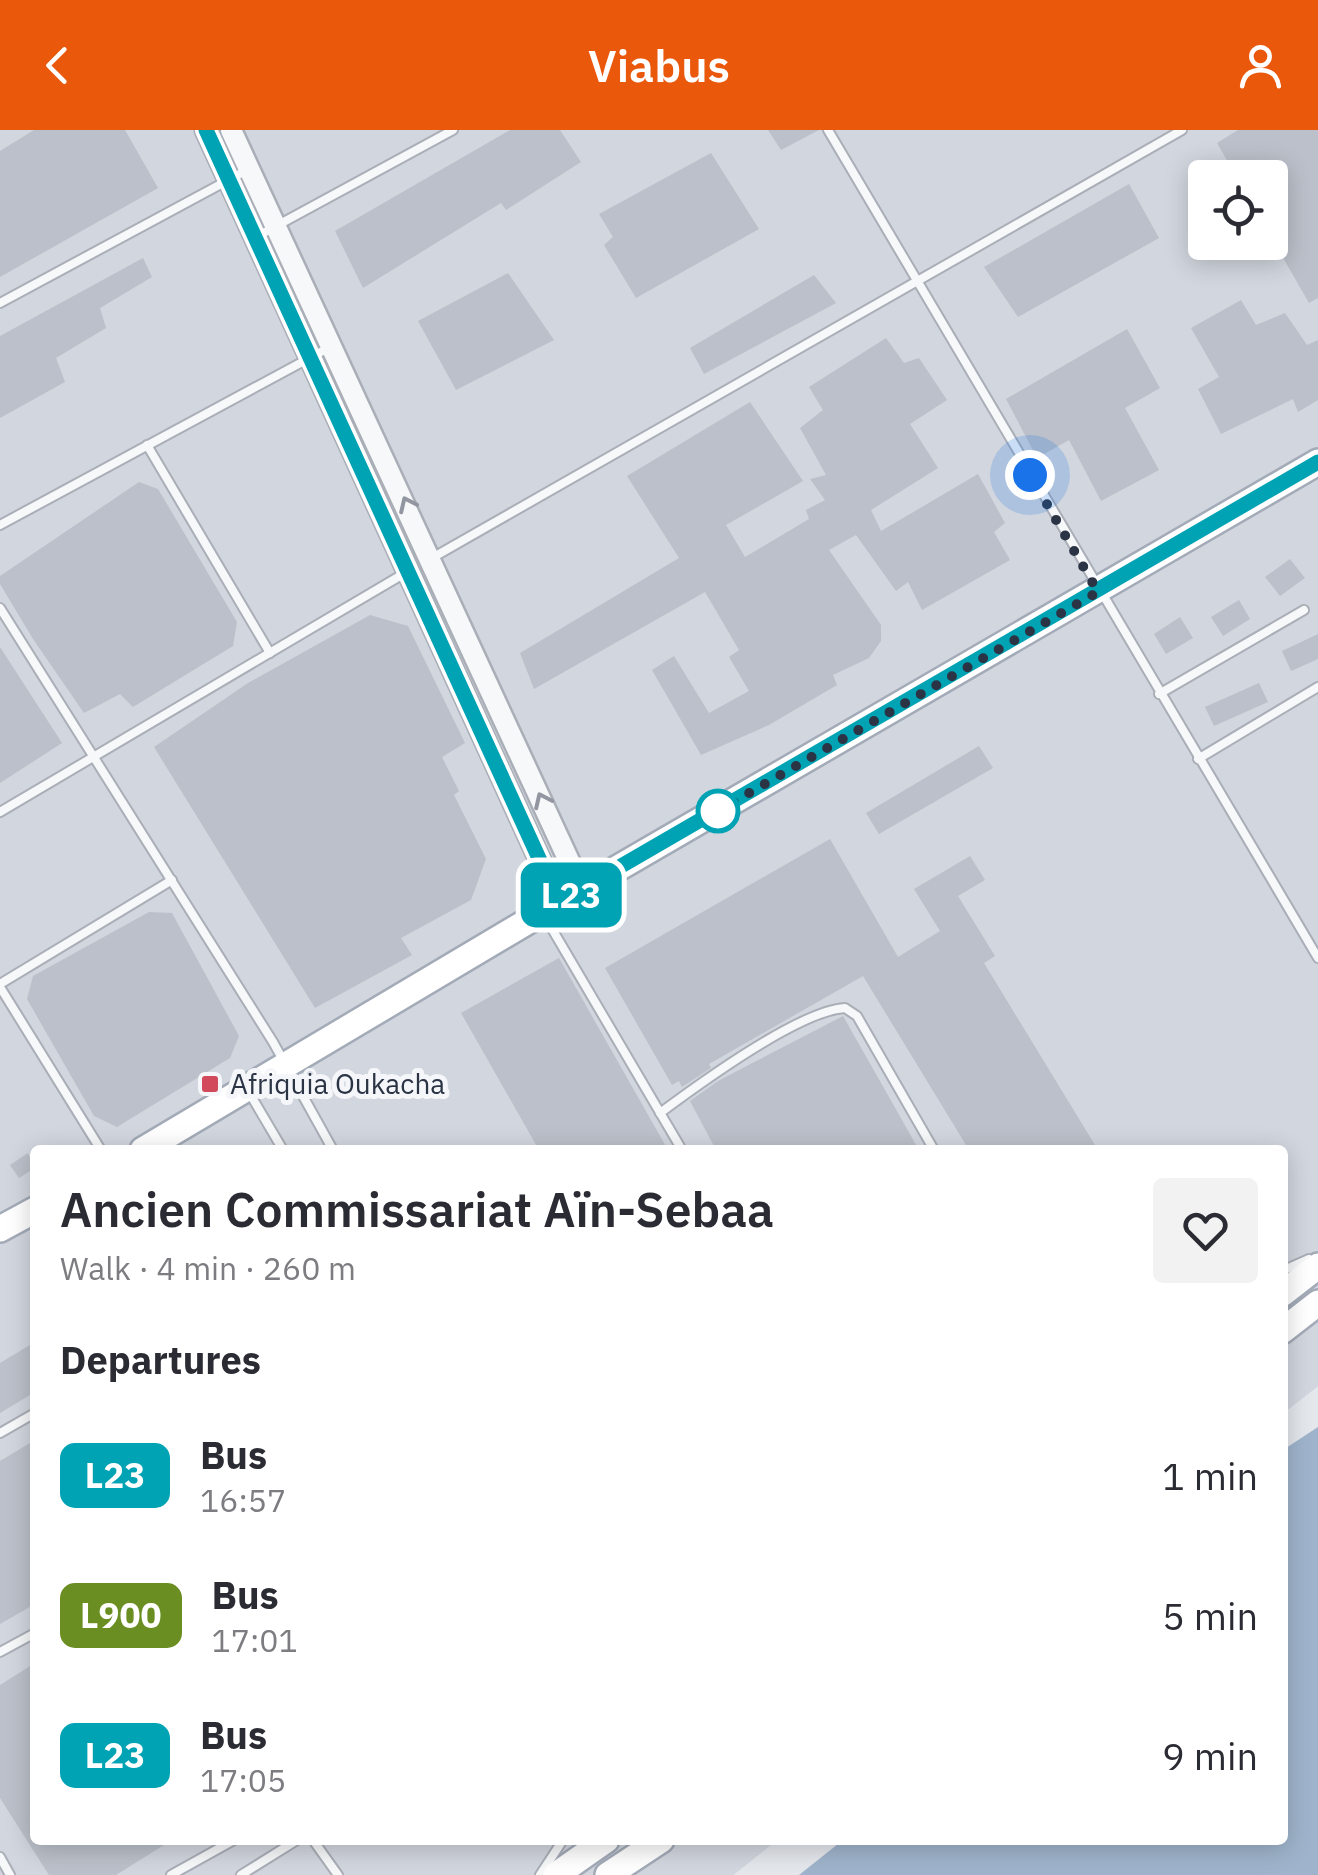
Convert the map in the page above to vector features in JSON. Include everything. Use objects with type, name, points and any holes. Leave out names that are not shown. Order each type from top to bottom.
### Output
[{"type":"main road","points":[[161,1145],[247,1089],[582,889],[1318,462]]},
{"type":"main road","points":[[0,1229],[30,1213]]},
{"type":"main road","points":[[1288,1289],[1318,1266]]},
{"type":"main road","points":[[1288,1326],[1318,1303]]},
{"type":"main road","points":[[556,1875],[599,1845]]},
{"type":"main road","points":[[608,1875],[653,1845]]},
{"type":"street","points":[[206,130],[409,570],[550,908]]},
{"type":"street","points":[[232,130],[582,889]]},
{"type":"lane","points":[[256,237],[453,130]]},
{"type":"lane","points":[[828,130],[1318,958]]},
{"type":"lane","points":[[432,558],[1182,130]]},
{"type":"lane","points":[[0,303],[250,169]]},
{"type":"lane","points":[[0,525],[333,346]]},
{"type":"lane","points":[[147,445],[270,654]]},
{"type":"lane","points":[[0,812],[409,570]]},
{"type":"lane","points":[[0,608],[172,880],[330,1145]]},
{"type":"lane","points":[[1159,694],[1304,610]]},
{"type":"lane","points":[[1198,758],[1318,687]]},
{"type":"lane","points":[[98,1145],[0,985],[172,880]]},
{"type":"lane","points":[[550,908],[679,1145]]},
{"type":"lane","points":[[660,1114],[706,1080],[817,1014],[845,1008],[857,1016],[931,1145]]},
{"type":"lane","points":[[247,1089],[280,1145]]},
{"type":"lane","points":[[1288,1268],[1318,1256]]},
{"type":"lane","points":[[0,1432],[30,1416]]},
{"type":"lane","points":[[0,1652],[30,1636]]},
{"type":"lane","points":[[171,1875],[225,1845]]},
{"type":"lane","points":[[241,1875],[289,1845]]},
{"type":"lane","points":[[317,1845],[338,1875]]},
{"type":"lane","points":[[540,1875],[560,1845]]},
{"type":"lane","points":[[0,1857],[10,1875]]},
{"type":"lane","points":[[258,1864],[264,1875]]},
{"type":"shaded area","points":[[0,130],[1318,130],[1318,1386],[1288,1409],[1288,1145],[30,1145],[30,1845],[771,1845],[733,1875],[0,1875]]},
{"type":"water","points":[[1318,1386],[1318,1875],[733,1875],[771,1845],[1288,1845],[1288,1409]]},
{"type":"pier","points":[[1318,1386],[1318,1427],[1288,1447],[1288,1409]]},
{"type":"pier","points":[[771,1845],[837,1845],[799,1875],[733,1875]]},
{"type":"building","points":[[34,130],[125,130],[158,188],[0,277],[0,151]]},
{"type":"building","points":[[510,130],[560,130],[581,162],[506,210],[501,203],[363,288],[335,231]]},
{"type":"building","points":[[768,130],[819,130],[781,150]]},
{"type":"building","points":[[1238,130],[1318,130],[1318,298],[1309,303],[1284,260],[1288,260],[1288,160],[1227,160],[1217,143]]},
{"type":"building","points":[[711,153],[759,229],[636,298],[604,245],[613,237],[599,214]]},
{"type":"building","points":[[1129,184],[1159,238],[1018,317],[984,267]]},
{"type":"building","points":[[143,258],[152,277],[100,308],[106,328],[56,358],[65,382],[0,418],[0,336]]},
{"type":"building","points":[[508,273],[554,340],[456,390],[418,321]]},
{"type":"building","points":[[814,275],[836,303],[704,374],[690,348]]},
{"type":"building","points":[[1241,300],[1256,325],[1285,313],[1307,345],[1318,340],[1318,400],[1298,412],[1293,399],[1221,434],[1198,389],[1219,377],[1191,328]]},
{"type":"building","points":[[1127,329],[1160,388],[1125,408],[1159,470],[1101,501],[1069,440],[1037,458],[1006,399]]},
{"type":"building","points":[[886,338],[904,363],[919,358],[947,400],[910,424],[938,468],[871,510],[881,531],[978,474],[1005,523],[994,532],[1010,560],[922,610],[908,582],[896,591],[856,535],[829,550],[881,625],[881,641],[869,658],[833,675],[837,685],[769,725],[701,755],[652,670],[674,656],[709,713],[749,691],[729,657],[739,650],[705,592],[534,689],[520,653],[679,558],[627,476],[750,402],[803,481],[726,525],[745,557],[809,519],[806,510],[825,500],[810,479],[826,475],[800,428],[823,410],[809,387]]},
{"type":"building","points":[[139,482],[158,489],[237,622],[233,646],[133,707],[120,694],[84,713],[33,639],[0,584],[0,576]]},
{"type":"building","points":[[1290,559],[1305,578],[1280,596],[1265,577]]},
{"type":"building","points":[[1239,600],[1250,619],[1223,636],[1211,617]]},
{"type":"building","points":[[370,615],[408,626],[465,743],[442,757],[459,791],[454,795],[486,859],[471,900],[401,938],[412,955],[315,1008],[154,747],[248,683]]},
{"type":"building","points":[[1180,617],[1193,638],[1166,654],[1154,634]]},
{"type":"building","points":[[1318,634],[1318,659],[1291,671],[1282,651]]},
{"type":"building","points":[[0,647],[62,743],[0,783]]},
{"type":"building","points":[[1259,683],[1268,702],[1214,726],[1205,707]]},
{"type":"building","points":[[979,746],[993,768],[879,834],[866,813]]},
{"type":"building","points":[[830,839],[898,957],[940,931],[914,889],[970,856],[985,880],[958,896],[995,956],[984,963],[1095,1145],[966,1145],[863,976],[709,1064],[711,1068],[682,1087],[679,1081],[672,1085],[605,968]]},
{"type":"building","points":[[149,912],[172,913],[239,1036],[230,1058],[117,1127],[94,1116],[27,999],[33,976]]},
{"type":"building","points":[[559,958],[665,1145],[536,1145],[461,1013]]},
{"type":"building","points":[[843,1016],[916,1145],[713,1145],[690,1101],[718,1081]]},
{"type":"building","points":[[28,1153],[30,1171],[19,1178],[10,1165]]},
{"type":"building","points":[[30,1345],[30,1395],[0,1413],[0,1363]]},
{"type":"building","points":[[30,1443],[30,1607],[0,1624],[0,1461]]},
{"type":"building","points":[[30,1666],[30,1845],[164,1845],[116,1875],[49,1875],[0,1798],[0,1685]]},
{"type":"bus line","name":"L23","points":[[206,130],[559,902],[1318,462]]},
{"type":"place","name":"Afriquia Oukacha","points":[[210,1084]]},
{"type":"route","points":[[718,811],[1098,592],[1030,475]]}]
